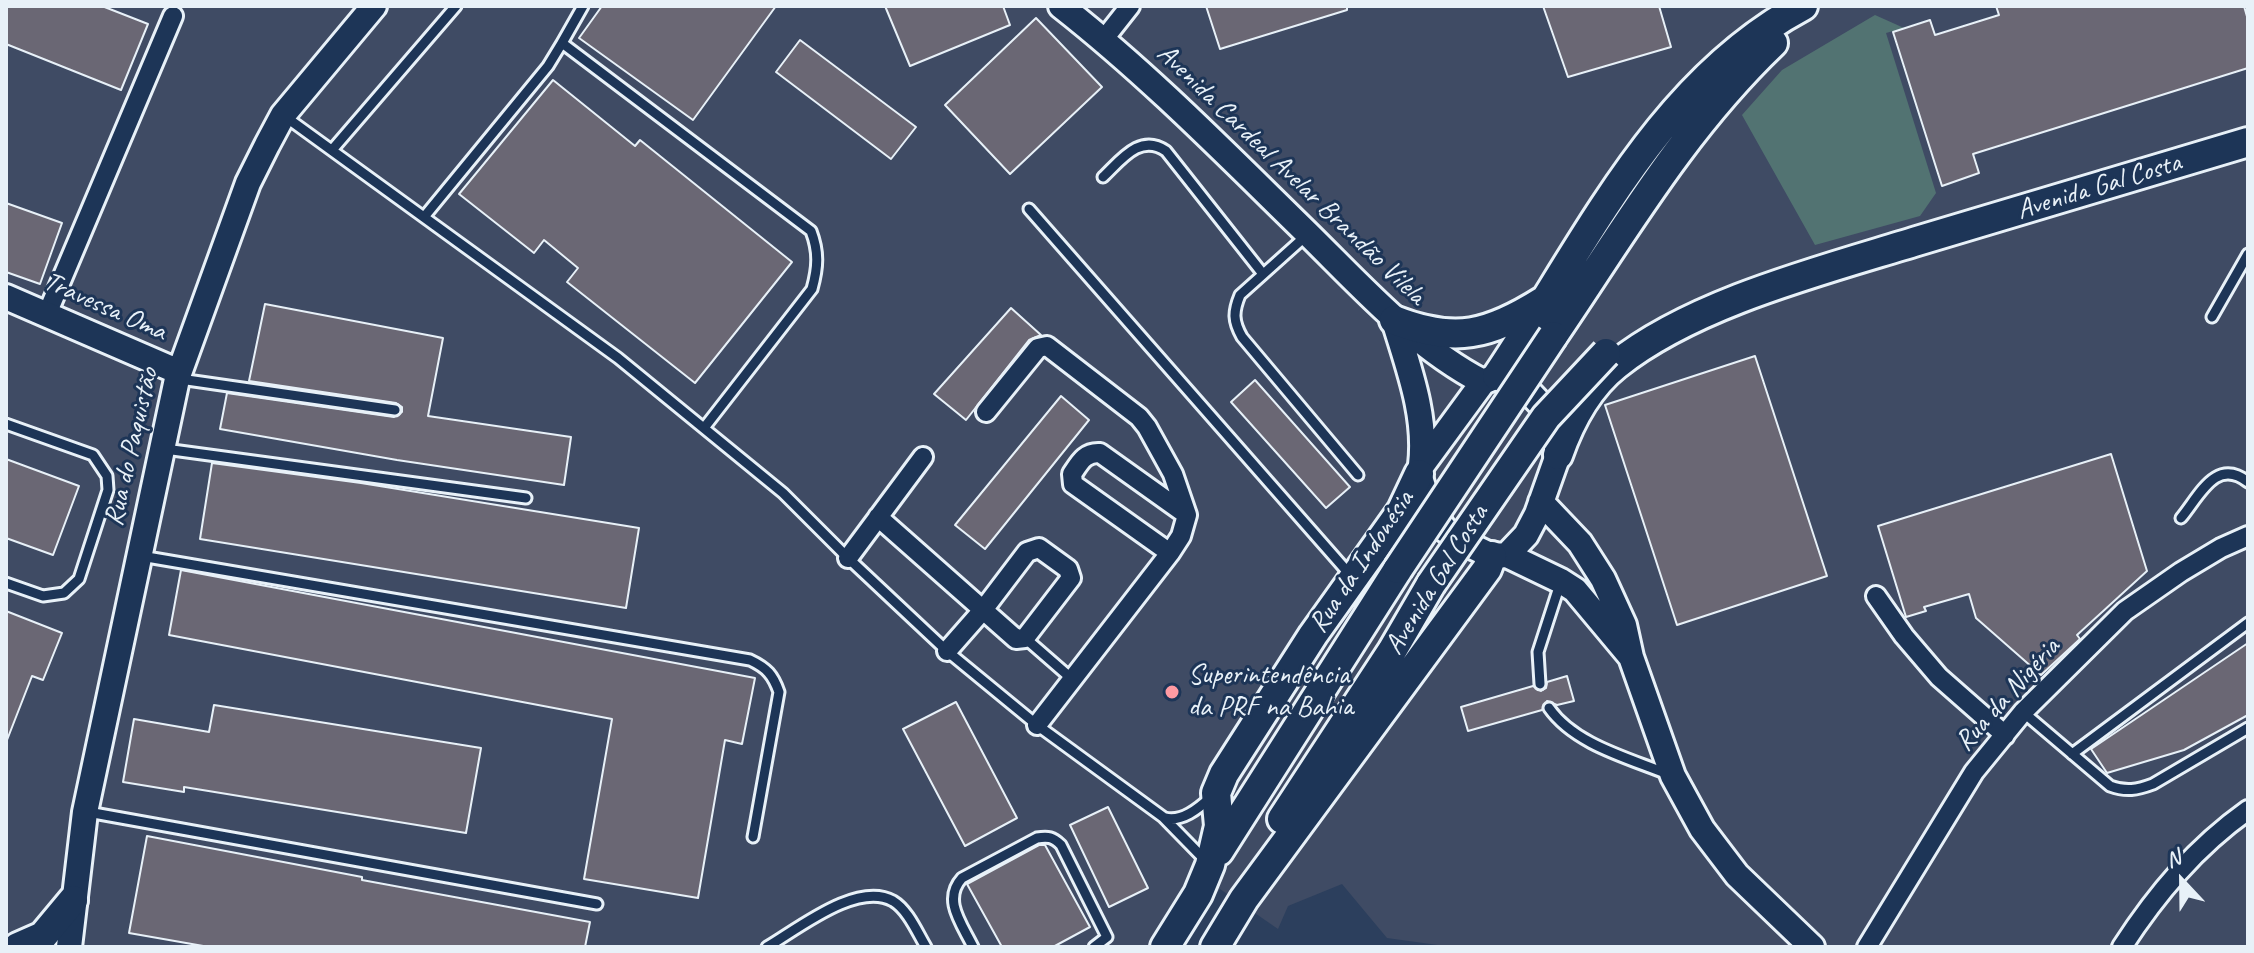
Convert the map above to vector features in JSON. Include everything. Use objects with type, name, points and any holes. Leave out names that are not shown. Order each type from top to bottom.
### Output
[{"type":"main road","name":"Rua do Paquistão","points":[[69,947],[85,812],[178,376],[248,183],[283,115],[374,6]]},
{"type":"main road","name":"Avenida Cardeal Avelar Brandão Vilela","points":[[1061,6],[1104,39],[1394,320],[1457,368],[1530,393],[1546,410],[1554,426],[1558,455]]},
{"type":"main road","points":[[1490,379],[1654,137],[1702,81],[1742,46],[1803,6]]},
{"type":"main road","points":[[1210,865],[1398,569],[1671,159],[1738,76],[1811,6]]},
{"type":"main road","name":"Avenida Gal Costa","points":[[1244,899],[1487,569],[1526,535],[1576,412],[1591,389],[1613,367],[1673,328],[1775,287],[2248,142]]},
{"type":"main road","name":"Avenida Gal Costa","points":[[1244,899],[1264,849],[1307,778],[1392,651],[1431,584],[1539,426],[1606,353],[1631,335],[1690,303],[1814,259],[1895,236],[1950,231]]},
{"type":"main road","name":"Travessa Oma","points":[[6,297],[178,376]]},
{"type":"main road","points":[[1394,320],[1421,330],[1464,335],[1500,326],[1547,299]]},
{"type":"main road","name":"Rua da Indonésia","points":[[1394,320],[1420,410],[1423,438],[1420,471],[1428,503],[1444,529],[1456,539],[1500,556]]},
{"type":"main road","name":"Rua da Indonésia","points":[[1165,947],[1198,894],[1210,865],[1219,826],[1216,793],[1224,774],[1313,635],[1402,510],[1420,471],[1490,379]]},
{"type":"main road","points":[[1541,502],[1580,543],[1603,579],[1624,625],[1631,657],[1673,776],[1702,829],[1737,875],[1812,947]]},
{"type":"main road","points":[[1500,556],[1561,581],[1589,604],[1631,657]]},
{"type":"main road","points":[[1215,947],[1244,899]]},
{"type":"main road","points":[[18,947],[43,936],[73,900]]},
{"type":"street","points":[[1104,39],[1130,6]]},
{"type":"street","points":[[47,314],[173,16]]},
{"type":"street","points":[[986,412],[1038,348],[1047,346],[1139,417],[1173,474],[1187,515],[1181,536],[1170,553],[1037,725]]},
{"type":"street","points":[[1170,553],[1073,484],[1072,474],[1084,456],[1092,452],[1100,453],[1187,515]]},
{"type":"street","points":[[848,558],[923,457]]},
{"type":"street","points":[[878,517],[983,610],[1016,639],[1025,638],[1071,578],[1064,564],[1039,548],[1027,552],[983,610],[947,651]]},
{"type":"street","name":"Rua da Nigéria","points":[[1867,947],[1974,772],[2023,712],[2125,611],[2181,572],[2248,536]]},
{"type":"street","points":[[1876,596],[1904,636],[1939,677],[2005,735]]},
{"type":"street","points":[[2122,947],[2172,877],[2248,810]]},
{"type":"lane","points":[[332,150],[456,6]]},
{"type":"lane","points":[[424,217],[548,66],[583,6]]},
{"type":"lane","points":[[562,43],[811,231],[818,248],[818,268],[812,289],[704,428]]},
{"type":"lane","points":[[283,115],[618,358],[783,493],[947,651],[1037,725],[1163,817],[1210,865]]},
{"type":"lane","points":[[1103,177],[1130,151],[1139,146],[1157,144],[1166,151],[1263,274]]},
{"type":"lane","points":[[1029,209],[1354,580]]},
{"type":"lane","points":[[1308,234],[1240,295],[1234,308],[1234,323],[1242,337],[1358,475]]},
{"type":"lane","points":[[2212,317],[2248,254]]},
{"type":"lane","points":[[178,376],[395,410]]},
{"type":"lane","points":[[6,424],[93,455],[107,476],[108,490],[79,579],[64,593],[43,596],[6,583]]},
{"type":"lane","points":[[161,449],[526,498]]},
{"type":"lane","points":[[2181,518],[2215,477],[2225,472],[2236,473],[2248,482]]},
{"type":"lane","points":[[138,555],[750,660],[774,677],[779,692],[753,837]]},
{"type":"lane","points":[[1540,684],[1538,652],[1561,581]]},
{"type":"lane","points":[[2072,754],[2248,623]]},
{"type":"lane","points":[[1025,638],[1072,679]]},
{"type":"lane","points":[[1549,708],[1563,725],[1584,739],[1673,776]]},
{"type":"lane","points":[[2023,712],[2110,786],[2123,791],[2153,784],[2248,728]]},
{"type":"lane","points":[[1163,817],[1173,820],[1183,816],[1199,808],[1216,793]]},
{"type":"lane","points":[[85,812],[597,904]]},
{"type":"lane","points":[[973,947],[952,903],[955,886],[962,878],[1037,838],[1047,836],[1061,845],[1107,937]]},
{"type":"lane","points":[[767,947],[841,903],[861,896],[877,896],[892,901],[905,911],[926,947]]},
{"type":"lane","points":[[1094,947],[1107,937]]},
{"type":"lane","points":[[1101,947],[1107,937]]},
{"type":"shaded area","points":[[6,6],[2248,6],[2248,947],[1452,947],[1387,938],[1342,884],[1288,906],[1278,929],[1220,889],[1177,947],[6,947]]},
{"type":"green space","points":[[1875,15],[1904,28],[1886,33],[1936,193],[1920,216],[1815,245],[1742,115],[1782,70]]},
{"type":"building","points":[[6,6],[102,6],[148,24],[121,90],[6,44]]},
{"type":"building","points":[[602,6],[776,6],[693,120],[579,38]]},
{"type":"building","points":[[885,6],[1003,6],[1010,25],[910,66]]},
{"type":"building","points":[[1206,6],[1347,6],[1347,10],[1220,49]]},
{"type":"building","points":[[1543,6],[1659,6],[1671,47],[1568,77]]},
{"type":"building","points":[[1996,6],[2244,6],[2248,20],[2248,68],[1973,154],[1979,173],[1942,186],[1893,32],[1930,20],[1935,35],[1999,15]]},
{"type":"building","points":[[1036,18],[1102,87],[1010,174],[945,105]]},
{"type":"building","points":[[800,40],[916,127],[891,159],[776,72]]},
{"type":"building","points":[[553,80],[635,146],[640,140],[792,262],[695,383],[567,282],[578,268],[544,240],[534,253],[459,194]]},
{"type":"building","points":[[6,203],[62,223],[40,284],[6,272]]},
{"type":"building","points":[[265,304],[443,338],[428,416],[571,437],[564,485],[220,429],[227,393],[394,417],[402,412],[402,407],[396,403],[249,381]]},
{"type":"building","points":[[1011,308],[1041,335],[1029,340],[966,420],[934,394]]},
{"type":"building","points":[[1755,356],[1827,576],[1677,625],[1605,405]]},
{"type":"building","points":[[1255,380],[1350,487],[1326,508],[1231,402]]},
{"type":"building","points":[[1061,396],[1089,420],[985,549],[955,525]]},
{"type":"building","points":[[2111,454],[2147,571],[2077,635],[2080,639],[2041,675],[1976,618],[1969,594],[1924,607],[1926,611],[1906,617],[1878,526]]},
{"type":"building","points":[[6,459],[79,486],[53,555],[6,538]]},
{"type":"building","points":[[212,463],[361,483],[639,528],[626,608],[200,539]]},
{"type":"building","points":[[181,570],[755,678],[742,744],[725,740],[698,898],[584,879],[612,719],[169,635]]},
{"type":"building","points":[[6,611],[62,633],[43,680],[32,676],[7,740]]},
{"type":"building","points":[[2248,643],[2248,715],[2184,750],[2107,773],[2091,749]]},
{"type":"building","points":[[1567,676],[1574,701],[1557,705],[1547,701],[1542,710],[1468,731],[1461,707],[1533,686],[1541,691],[1546,688],[1547,682]]},
{"type":"building","points":[[956,702],[1017,818],[965,846],[903,729]]},
{"type":"building","points":[[214,705],[481,748],[466,833],[184,787],[184,792],[123,782],[134,719],[209,732]]},
{"type":"building","points":[[1108,807],[1148,888],[1109,907],[1070,825]]},
{"type":"building","points":[[147,836],[590,922],[585,947],[209,947],[129,933]]},
{"type":"building","points":[[1039,845],[1045,845],[1090,927],[1053,947],[1002,947],[967,884]]},
{"type":"place","name":"Superintendência da PRF na Bahia","points":[[1172,692]]}]
